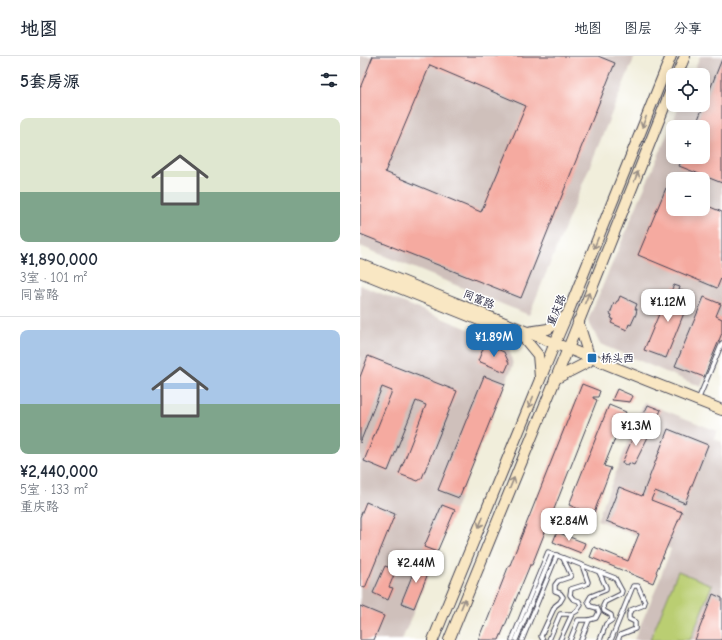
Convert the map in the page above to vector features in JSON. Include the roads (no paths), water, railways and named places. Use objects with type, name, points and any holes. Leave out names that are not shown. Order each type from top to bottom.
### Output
[{"type":"main road","name":"重庆路","points":[[433,640],[553,345],[567,315],[671,56]]},
{"type":"main road","points":[[680,68],[685,56]]},
{"type":"main road","points":[[449,640],[567,351],[666,102]]},
{"type":"main road","name":"同富路","points":[[360,264],[526,335]]},
{"type":"main road","name":"同富路","points":[[360,272],[553,345],[722,415]]},
{"type":"main road","points":[[540,380],[538,355],[526,335],[548,329],[567,315]]},
{"type":"main road","points":[[555,379],[589,360],[578,321]]},
{"type":"main road","name":"同富路","points":[[589,360],[722,410]]},
{"type":"lane","points":[[697,401],[722,343]]},
{"type":"lane","points":[[512,640],[548,552],[615,578],[622,591],[621,594],[605,602],[603,606],[604,611],[611,615],[612,620],[606,624],[600,640]]},
{"type":"lane","points":[[516,640],[552,554]]},
{"type":"lane","points":[[522,640],[557,556]]},
{"type":"lane","points":[[543,640],[541,636],[555,606],[563,597],[560,593],[555,591],[554,585],[558,581],[570,577],[571,575],[563,558]]},
{"type":"lane","points":[[549,640],[560,614],[572,614],[577,611],[581,605],[579,601],[573,599],[570,595],[571,589],[587,584],[588,582],[582,565]]},
{"type":"lane","points":[[570,640],[578,620],[589,620],[596,618],[599,612],[597,608],[590,606],[588,601],[591,596],[606,590],[599,572]]},
{"type":"lane","points":[[611,640],[633,586],[638,586],[645,602],[644,605],[631,610],[629,619],[635,622],[635,629],[620,635],[618,640]]},
{"type":"lane","points":[[560,640],[572,614]]},
{"type":"lane","points":[[581,640],[589,620]]},
{"type":"place","name":"桥头西","points":[[592,358]]}]
